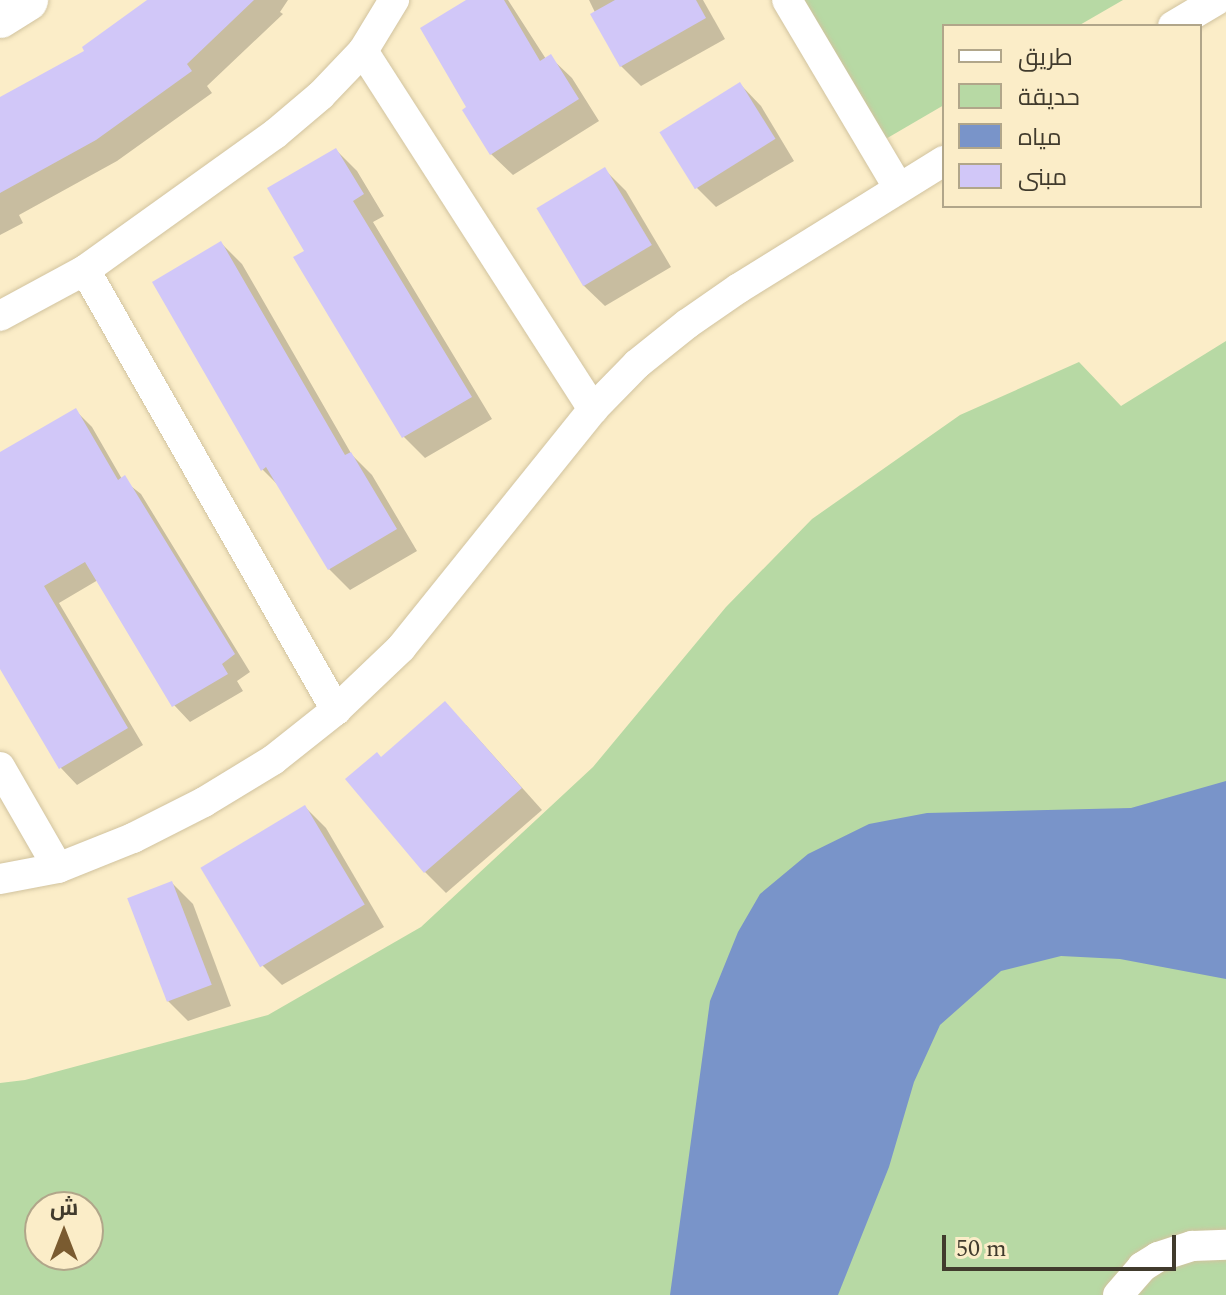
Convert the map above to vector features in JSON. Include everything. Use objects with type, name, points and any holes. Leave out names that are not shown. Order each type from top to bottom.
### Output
[{"type":"street","points":[[0,17],[27,0]]},
{"type":"street","points":[[0,316],[85,270],[275,134],[321,95],[363,51],[394,0]]},
{"type":"street","points":[[787,0],[898,187]]},
{"type":"street","points":[[1176,24],[1217,0]]},
{"type":"street","points":[[363,51],[593,409]]},
{"type":"street","points":[[0,879],[58,868],[133,838],[204,802],[273,760],[336,710],[411,637],[593,409],[637,364],[687,324],[898,187],[942,162]]},
{"type":"street","points":[[85,270],[336,710]]},
{"type":"street","points":[[0,767],[58,868]]},
{"type":"street","points":[[1118,1295],[1142,1267],[1158,1257],[1192,1246],[1226,1245]]},
{"type":"green space","points":[[804,0],[1123,0],[1081,24],[942,24],[942,106],[884,140]]},
{"type":"green space","points":[[1226,341],[1226,1295],[0,1295],[0,1083],[25,1080],[268,1015],[421,927],[593,767],[726,607],[812,519],[960,415],[1079,362],[1121,406]]},
{"type":"water","points":[[1226,781],[1226,979],[1120,959],[1061,956],[1001,971],[940,1025],[914,1082],[889,1167],[838,1295],[670,1295],[710,1001],[738,932],[760,894],[808,854],[869,824],[927,813],[1131,808]]},
{"type":"building","points":[[147,0],[254,0],[187,64],[192,71],[96,140],[0,193],[0,97],[84,51],[82,47]]},
{"type":"building","points":[[466,0],[504,0],[540,61],[551,54],[579,99],[490,155],[462,110],[466,107],[420,28]]},
{"type":"building","points":[[615,0],[696,0],[706,18],[620,67],[590,14]]},
{"type":"building","points":[[740,82],[776,139],[695,189],[659,132]]},
{"type":"building","points":[[336,148],[364,194],[353,201],[472,397],[402,438],[293,257],[304,251],[267,188]]},
{"type":"building","points":[[605,167],[652,245],[583,286],[536,208]]},
{"type":"building","points":[[221,241],[345,455],[351,452],[397,529],[328,570],[266,467],[261,471],[152,282]]},
{"type":"building","points":[[76,408],[118,480],[125,475],[235,654],[222,664],[228,674],[172,707],[85,562],[44,586],[128,728],[59,769],[0,669],[0,452]]},
{"type":"building","points":[[445,701],[522,788],[424,873],[345,779],[377,752],[381,757]]},
{"type":"building","points":[[305,805],[365,904],[260,967],[200,868]]},
{"type":"building","points":[[172,881],[212,985],[167,1002],[127,898]]}]
